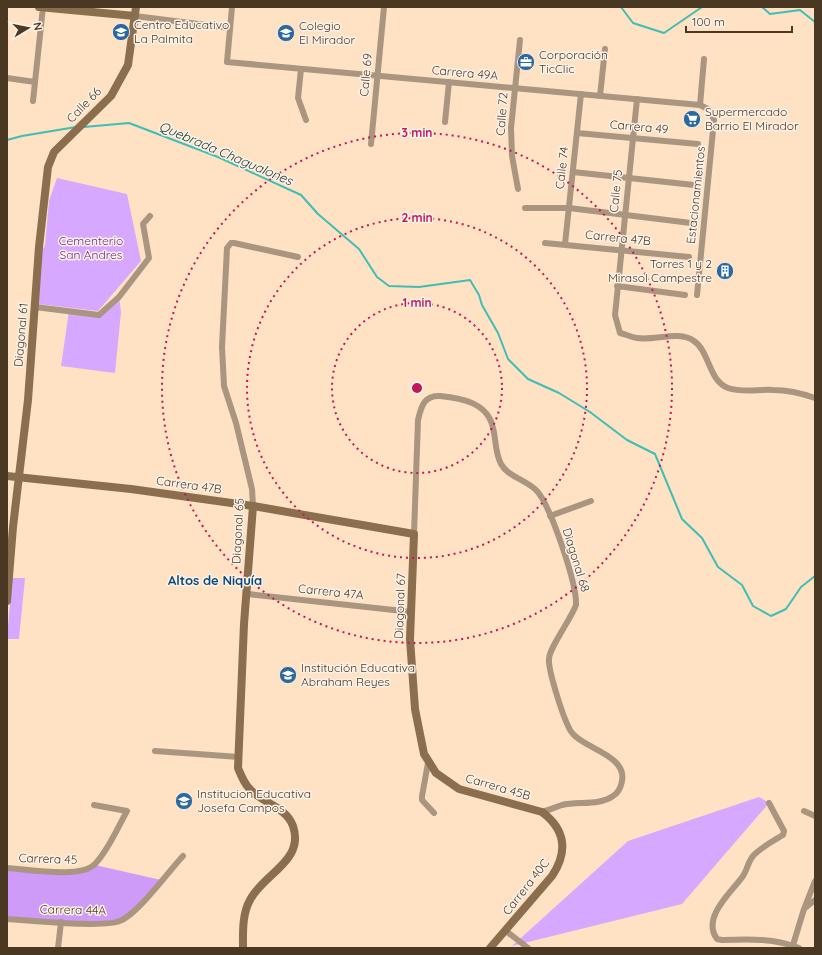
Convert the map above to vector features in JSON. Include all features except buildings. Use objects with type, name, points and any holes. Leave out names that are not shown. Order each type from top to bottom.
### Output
[{"type":"street","points":[[33,101],[42,7],[135,16],[230,28],[232,7]]},
{"type":"street","name":"Calle 66","points":[[48,167],[54,152],[111,96],[128,65],[136,7]]},
{"type":"street","name":"Calle 69","points":[[371,144],[384,7]]},
{"type":"street","name":"Carrera 49A","points":[[230,28],[227,62],[700,105]]},
{"type":"street","name":"Calle 72","points":[[518,189],[512,156],[511,128],[520,40]]},
{"type":"street","points":[[600,96],[605,50]]},
{"type":"street","points":[[700,105],[704,58]]},
{"type":"street","points":[[301,69],[298,98],[306,120]]},
{"type":"street","points":[[7,78],[35,82]]},
{"type":"street","points":[[445,122],[449,82]]},
{"type":"street","name":"Calle 74","points":[[566,244],[581,94]]},
{"type":"street","name":"Calle 75","points":[[636,99],[634,138],[628,177],[615,314],[620,333],[638,338],[684,337],[695,341],[714,376],[726,387],[741,391],[773,390],[798,392],[815,398]]},
{"type":"street","name":"Estacionamientos","points":[[697,295],[714,120],[710,110],[700,105]]},
{"type":"street","name":"Carrera 49","points":[[577,133],[698,144]]},
{"type":"street","name":"Diagonal 61","points":[[7,601],[28,400],[48,167]]},
{"type":"street","points":[[573,172],[694,185]]},
{"type":"street","points":[[526,208],[569,208],[691,223]]},
{"type":"street","points":[[35,307],[99,315],[119,297],[149,258],[143,224],[150,216]]},
{"type":"street","name":"Carrera 47B","points":[[545,242],[689,257]]},
{"type":"street","name":"Diagonal 65","points":[[243,948],[244,927],[250,900],[266,879],[284,863],[292,853],[295,846],[296,835],[292,824],[281,811],[248,788],[238,768],[242,720],[244,631],[248,594],[253,506],[252,489],[236,423],[224,386],[222,347],[227,248],[231,243],[234,243],[298,256]]},
{"type":"street","points":[[617,286],[685,295]]},
{"type":"street","name":"Diagonal 68","points":[[431,397],[450,397],[474,403],[483,409],[490,417],[496,450],[501,464],[537,491],[550,516],[577,597],[576,605],[551,651],[549,664],[569,729],[577,738],[617,762],[621,768],[623,776],[619,790],[614,796],[605,800],[563,805],[542,812]]},
{"type":"street","name":"Diagonal 67","points":[[431,397],[421,405],[418,420],[410,639],[415,709],[423,749],[428,763],[422,800],[434,813]]},
{"type":"street","name":"Carrera 47B","points":[[7,476],[131,489],[253,506],[414,534]]},
{"type":"street","points":[[550,516],[591,501]]},
{"type":"street","name":"Carrera 47A","points":[[248,594],[412,612]]},
{"type":"street","points":[[155,751],[239,757]]},
{"type":"street","name":"Carrera 45B","points":[[428,763],[436,773],[459,789],[542,812],[552,819],[560,832]]},
{"type":"street","points":[[769,803],[784,831],[783,835],[753,856],[744,875],[716,912],[713,922],[714,936],[717,939],[722,940],[783,941],[796,947],[804,909],[815,881]]},
{"type":"street","name":"Carrera 45","points":[[7,868],[72,872],[85,871],[95,865],[128,811],[94,805]]},
{"type":"street","points":[[804,811],[815,816]]},
{"type":"street","name":"Carrera 40C","points":[[490,948],[506,931],[560,864],[563,852],[560,832]]},
{"type":"street","name":"Carrera 44A","points":[[7,919],[94,924],[121,921],[135,911],[183,856]]},
{"type":"street","points":[[804,909],[815,900]]},
{"type":"street","points":[[58,948],[61,922]]},
{"type":"street","points":[[506,931],[528,948]]},
{"type":"green space","name":"Cementerio San Andres","points":[[57,178],[127,194],[141,261],[98,311],[37,304],[39,254],[45,246],[49,201]]},
{"type":"green space","points":[[119,297],[121,312],[115,373],[61,366],[69,311],[99,315]]},
{"type":"green space","points":[[12,578],[25,578],[19,639],[7,639]]},
{"type":"green space","points":[[759,797],[769,803],[682,904],[512,946],[628,841]]},
{"type":"shaded area","points":[[95,865],[161,880],[121,921],[94,924],[7,919],[7,868],[72,872]]},
{"type":"waterway","points":[[621,7],[633,23],[664,33],[702,7]]},
{"type":"waterway","points":[[762,7],[770,14],[800,10],[815,22]]},
{"type":"waterway","name":"Quebrada Chagualones","points":[[84,127],[129,123],[218,157],[301,195],[318,214],[359,249],[377,277],[389,286],[419,287],[470,280],[498,333],[508,359],[528,379],[559,393],[590,412],[627,440],[655,454],[682,519],[702,538],[718,567],[742,585],[753,606],[771,616],[786,609],[801,587],[815,576]]},
{"type":"waterway","name":"Quebrada Chagualones","points":[[7,140],[76,127]]},
{"type":"place","name":"Centro Educativo La Palmita","points":[[121,32]]},
{"type":"place","name":"Colegio El Mirador","points":[[286,33]]},
{"type":"place","name":"Corporación TicClic","points":[[526,62]]},
{"type":"place","name":"Supermercado Barrio El Mirador","points":[[692,119]]},
{"type":"place","name":"Torres 1 y 2 Mirasol Campestre","points":[[725,271]]},
{"type":"place","name":"Institución Educativa Abraham Reyes","points":[[288,675]]},
{"type":"place","name":"Institucion Educativa Josefa Campos","points":[[184,801]]},
{"type":"district","name":"Altos de Niquía","points":[[215,580]]}]
